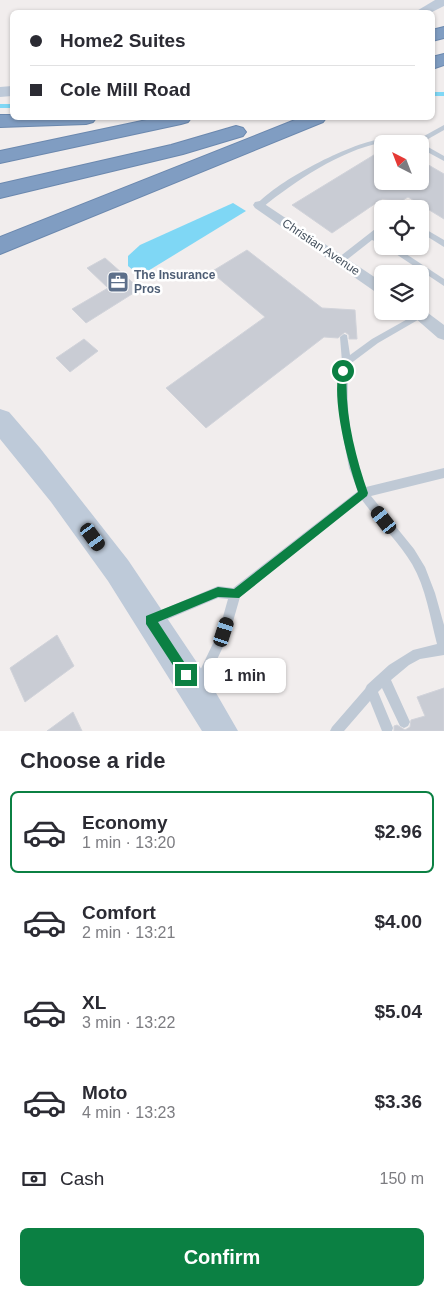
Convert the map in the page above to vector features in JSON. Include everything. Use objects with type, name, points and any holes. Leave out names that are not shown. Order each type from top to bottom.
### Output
[{"type":"highway","points":[[0,121],[29,120]]},
{"type":"highway","points":[[0,158],[172,120]]},
{"type":"highway","points":[[0,191],[176,150],[279,120]]},
{"type":"highway","points":[[0,246],[136,189],[311,120]]},
{"type":"street","points":[[426,10],[444,1]]},
{"type":"street","name":"Christian Avenue","points":[[260,205],[374,283]]},
{"type":"street","points":[[426,320],[444,334]]},
{"type":"street","points":[[0,420],[51,480],[114,566],[221,731]]},
{"type":"lane","points":[[429,137],[444,127]]},
{"type":"lane","points":[[260,205],[274,193],[321,164],[356,148],[374,144]]},
{"type":"lane","points":[[429,150],[444,158]]},
{"type":"lane","points":[[429,235],[444,244]]},
{"type":"lane","points":[[341,260],[372,236]]},
{"type":"lane","points":[[402,255],[444,283]]},
{"type":"lane","points":[[346,362],[406,320]]},
{"type":"lane","points":[[336,731],[362,703],[371,689],[384,678],[418,654],[444,648],[436,611],[416,561],[363,493],[354,466],[341,390],[346,362],[344,337]]},
{"type":"lane","points":[[196,690],[224,632],[236,594],[363,493],[444,473]]},
{"type":"lane","points":[[150,620],[218,592],[236,594]]},
{"type":"lane","points":[[384,678],[404,722]]},
{"type":"lane","points":[[371,689],[387,728]]},
{"type":"water","points":[[233,203],[246,211],[143,274],[139,275],[128,266],[128,256],[140,245]]},
{"type":"building","points":[[374,155],[374,190],[429,190],[429,165],[444,174],[444,219],[429,210],[429,200],[413,200],[408,197],[403,200],[374,200],[374,204],[332,233],[292,205]]},
{"type":"building","points":[[247,250],[322,308],[355,310],[357,339],[349,339],[349,335],[345,332],[338,338],[324,337],[206,428],[166,388],[265,317],[211,272]]},
{"type":"building","points":[[105,258],[140,289],[86,323],[72,309],[108,288],[87,268]]},
{"type":"building","points":[[84,339],[98,351],[70,372],[56,358]]},
{"type":"building","points":[[57,635],[74,666],[25,702],[10,668]]},
{"type":"building","points":[[444,688],[444,731],[394,731],[394,726],[397,725],[405,730],[410,727],[411,720],[425,716],[417,697]]},
{"type":"building","points":[[73,712],[82,731],[47,731]]},
{"type":"waterway","points":[[435,94],[444,94]]},
{"type":"waterway","points":[[0,106],[10,106]]},
{"type":"place","name":"The Insurance Pros","points":[[118,282]]},
{"type":"route","points":[[186,675],[150,620],[218,592],[236,594],[363,493],[354,466],[349,440],[341,390],[343,371]]}]
